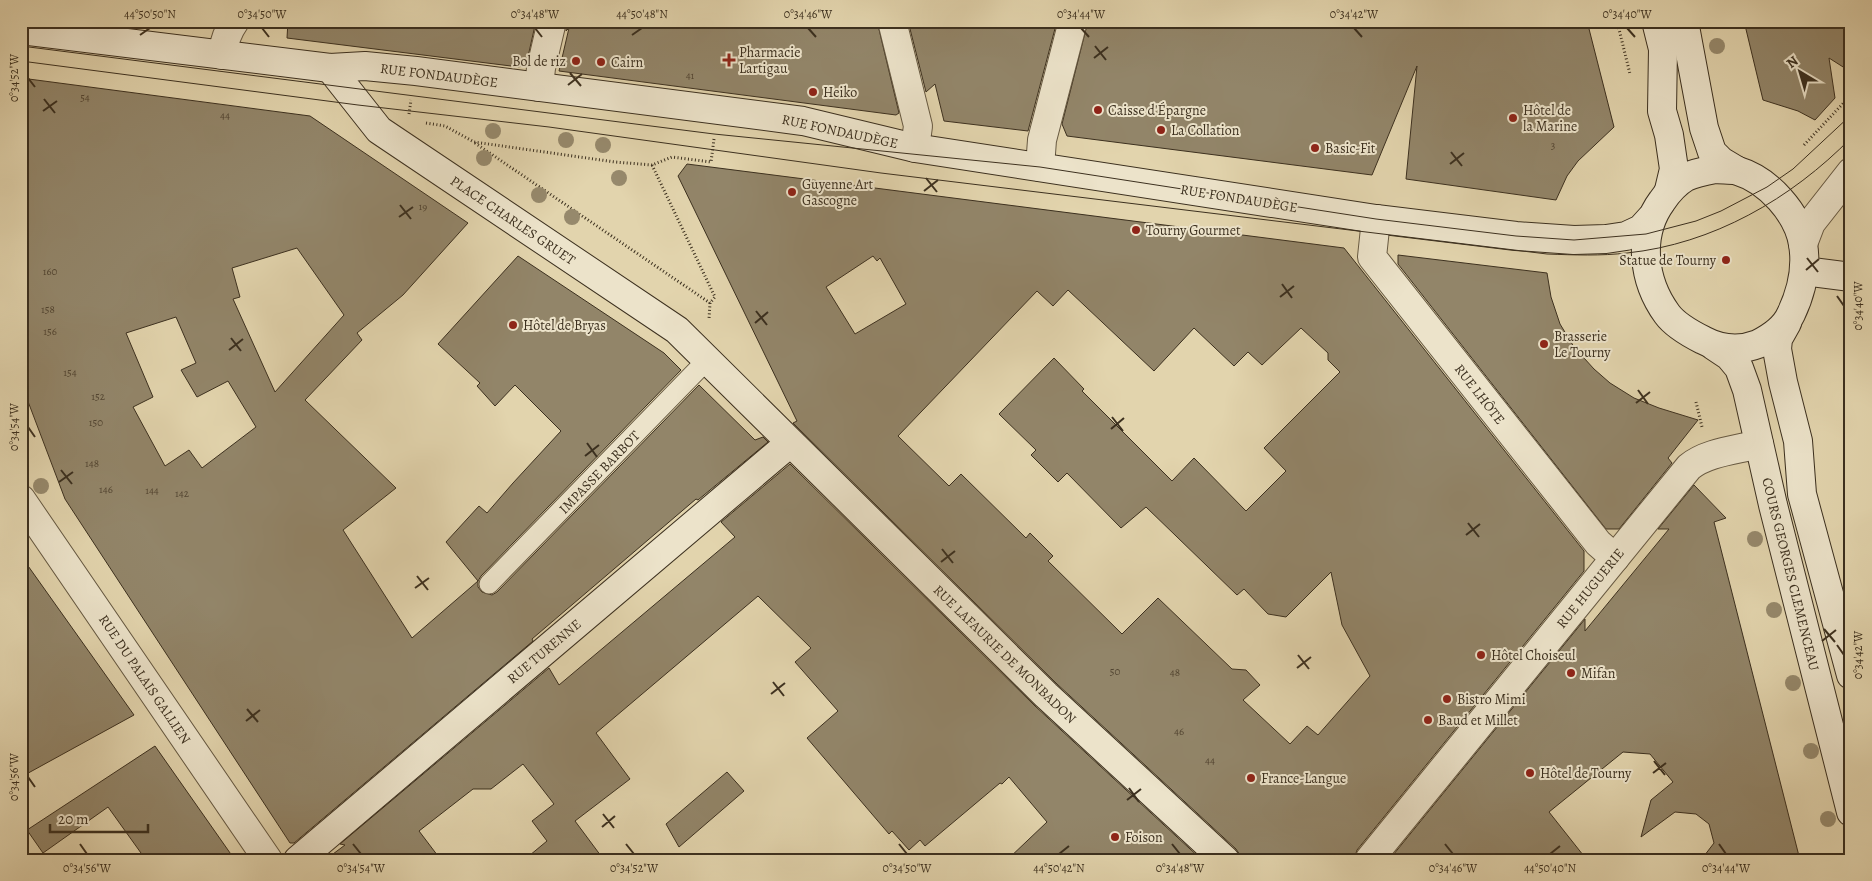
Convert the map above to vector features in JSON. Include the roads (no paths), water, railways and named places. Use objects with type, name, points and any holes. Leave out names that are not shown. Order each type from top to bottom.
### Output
[{"type":"street","points":[[222,55],[223,44],[229,29],[235,21]]},
{"type":"street","points":[[540,87],[541,68],[552,21]]},
{"type":"street","points":[[892,21],[918,126],[915,148]]},
{"type":"street","points":[[1040,167],[1042,140],[1073,21]]},
{"type":"street","points":[[1656,21],[1663,49],[1662,111],[1669,135],[1674,169],[1669,190],[1651,218],[1646,234],[1645,250],[1648,274],[1656,297],[1668,315],[1681,326],[1714,346],[1735,349],[1753,346],[1769,339],[1787,323]]},
{"type":"street","points":[[1684,21],[1704,128],[1712,152],[1721,161],[1767,187],[1788,210],[1803,244],[1804,271],[1800,289],[1787,323],[1778,339],[1777,349],[1798,441],[1802,494],[1851,675]]},
{"type":"street","name":"RUE FONDAUDÈGE","points":[[21,30],[330,68],[365,66],[416,71],[803,121],[915,148],[1376,219],[1516,236],[1574,240],[1626,236],[1641,228],[1651,218]]},
{"type":"street","name":"PLACE CHARLES GRUET","points":[[330,68],[379,130],[402,131],[677,330],[790,442]]},
{"type":"street","points":[[1669,190],[1685,178],[1699,172],[1736,170]]},
{"type":"street","points":[[1803,244],[1811,223],[1851,172]]},
{"type":"street","name":"RUE LHÔTE","points":[[1376,219],[1372,257],[1598,544],[1616,558]]},
{"type":"street","points":[[1804,271],[1851,277]]},
{"type":"street","name":"COURS GEORGES CLEMENCEAU","points":[[1714,346],[1729,356],[1739,368],[1747,390],[1851,812]]},
{"type":"street","name":"RUE TURENNE","points":[[298,860],[790,442]]},
{"type":"street","name":"RUE LAFAURIE DE MONBADON","points":[[790,442],[1046,695],[1225,860]]},
{"type":"street","name":"RUE HUGUERIE","points":[[1369,860],[1696,462],[1759,444]]},
{"type":"street","name":"RUE DU PALAIS GALLIEN","points":[[21,499],[268,860]]},
{"type":"lane","name":"IMPASSE BARBOT","points":[[489,584],[708,359]]},
{"type":"tram line","points":[[21,46],[714,134],[1040,167],[1376,219],[1516,236],[1574,240],[1646,234],[1696,221],[1721,211],[1767,187],[1793,169],[1851,115]]},
{"type":"tram line","points":[[21,61],[358,105],[549,127],[881,173],[1547,254],[1597,255],[1627,253],[1659,248],[1690,240],[1720,229],[1776,199],[1828,160],[1851,138]]},
{"type":"place","name":"Pharmacie Lartigau","points":[[729,60]]},
{"type":"place","name":"Bol de riz","points":[[576,61]]},
{"type":"place","name":"Cairn","points":[[601,62]]},
{"type":"place","name":"Heiko","points":[[813,92]]},
{"type":"place","name":"Caisse d'Épargne","points":[[1098,110]]},
{"type":"place","name":"Hôtel de la Marine","points":[[1513,118]]},
{"type":"place","name":"La Collation","points":[[1161,130]]},
{"type":"place","name":"Basic-Fit","points":[[1315,148]]},
{"type":"place","name":"Guyenne Art Gascogne","points":[[792,192]]},
{"type":"place","name":"Tourny Gourmet","points":[[1136,230]]},
{"type":"place","name":"Statue de Tourny","points":[[1726,260]]},
{"type":"place","name":"Hôtel de Bryas","points":[[513,325]]},
{"type":"place","name":"Brasserie Le Tourny","points":[[1544,344]]},
{"type":"place","name":"Hôtel Choiseul","points":[[1481,655]]},
{"type":"place","name":"Mifan","points":[[1571,673]]},
{"type":"place","name":"Bistro Mimi","points":[[1447,699]]},
{"type":"place","name":"Baud et Millet","points":[[1428,720]]},
{"type":"place","name":"Hôtel de Tourny","points":[[1530,773]]},
{"type":"place","name":"France-Langue","points":[[1251,778]]},
{"type":"place","name":"Foison","points":[[1115,837]]}]
